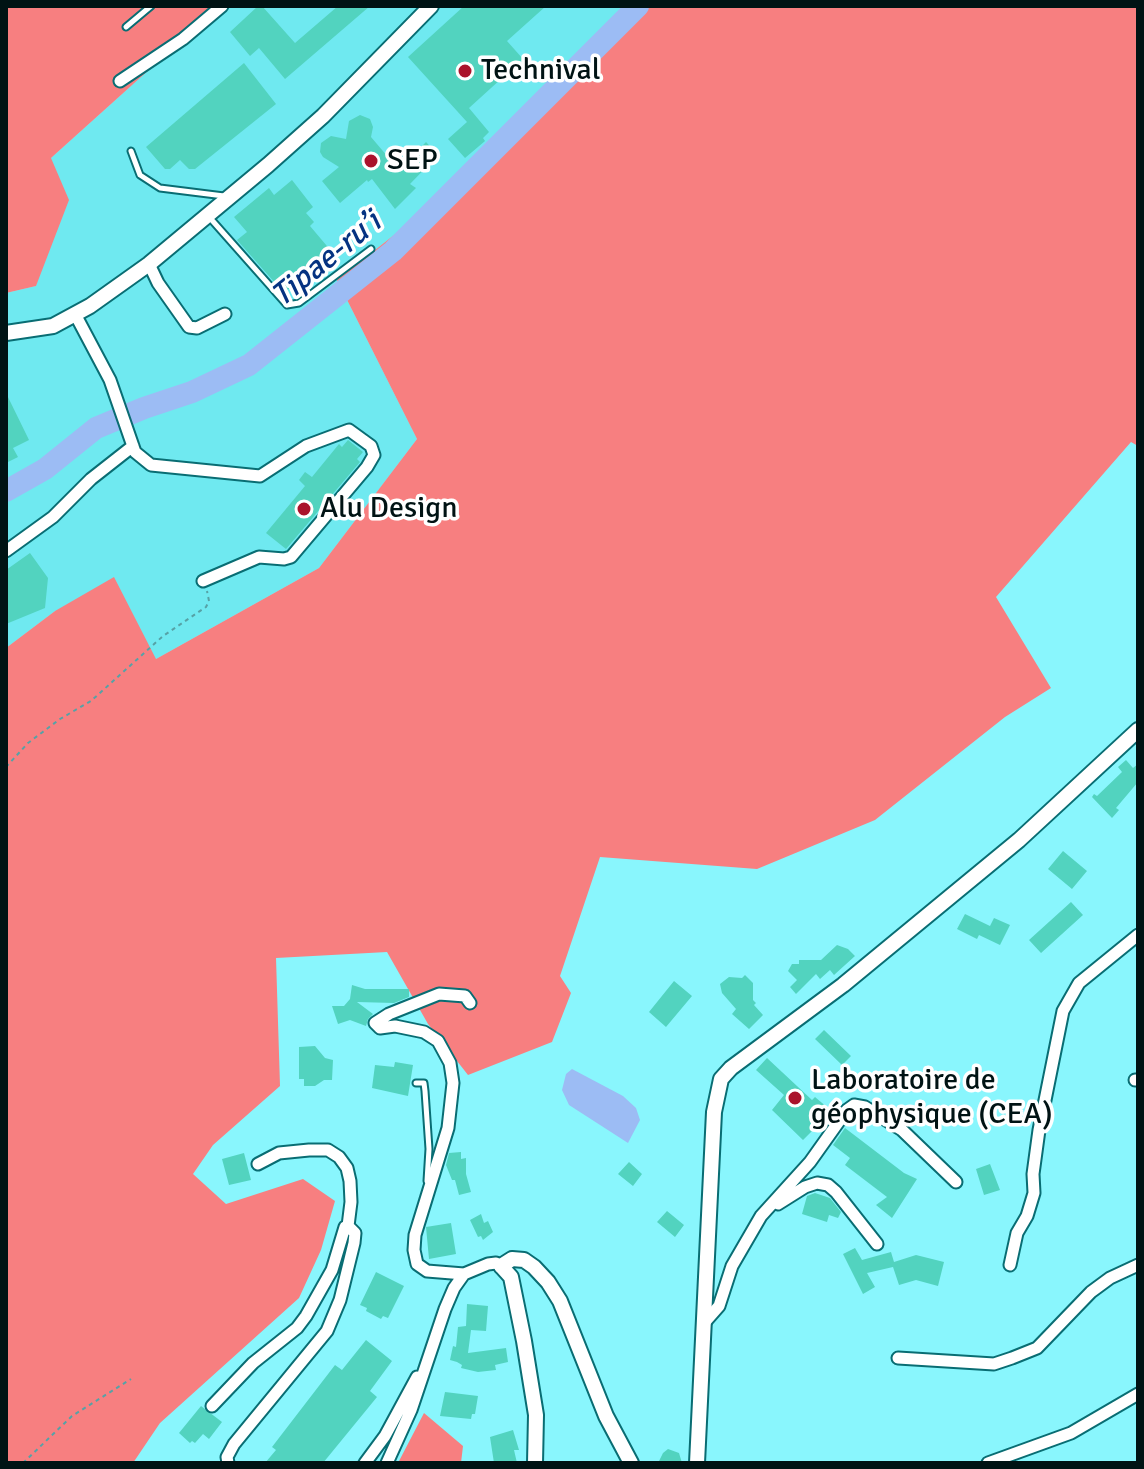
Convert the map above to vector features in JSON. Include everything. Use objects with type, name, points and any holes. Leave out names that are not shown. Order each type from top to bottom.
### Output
[{"type":"street","points":[[120,81],[183,39],[222,6]]},
{"type":"street","points":[[13,332],[53,326],[149,264],[323,116],[431,6]]},
{"type":"street","points":[[149,264],[164,293],[189,327],[197,328],[225,314]]},
{"type":"street","points":[[75,314],[121,408],[135,452],[151,465],[260,476],[306,446],[349,430],[371,446],[374,455],[367,467],[291,557],[259,557],[203,581]]},
{"type":"street","points":[[6,551],[53,517],[131,440]]},
{"type":"street","points":[[697,1463],[714,1112],[721,1079],[734,1065],[843,985],[1019,840],[1138,730]]},
{"type":"street","points":[[1010,1265],[1017,1233],[1027,1216],[1034,1193],[1033,1174],[1039,1130],[1063,1011],[1079,983],[1138,935]]},
{"type":"street","points":[[470,1003],[465,996],[439,994],[389,1014],[375,1023],[380,1028],[395,1026],[424,1032],[438,1041],[450,1063],[453,1083],[448,1128],[415,1235],[414,1250],[417,1264],[427,1271],[464,1274],[488,1264],[501,1266],[511,1277],[536,1415],[535,1463]]},
{"type":"street","points":[[704,1323],[719,1306],[732,1266],[761,1216],[810,1162],[847,1110],[854,1105],[865,1107],[902,1130],[956,1182]]},
{"type":"street","points":[[212,1406],[253,1363],[297,1328],[332,1270],[345,1227],[348,1226],[350,1181],[347,1168],[339,1157],[328,1150],[309,1150],[279,1153],[258,1164]]},
{"type":"street","points":[[761,1216],[805,1187],[817,1183],[828,1185],[877,1244]]},
{"type":"street","points":[[228,1463],[227,1457],[234,1444],[327,1331],[340,1300],[354,1243],[355,1233],[348,1226]]},
{"type":"street","points":[[501,1266],[512,1259],[524,1260],[548,1282],[560,1301],[606,1416],[631,1463]]},
{"type":"street","points":[[898,1358],[994,1364],[1012,1358],[1037,1348],[1091,1292],[1110,1278],[1138,1265]]},
{"type":"street","points":[[387,1463],[411,1410],[454,1288],[464,1274]]},
{"type":"street","points":[[365,1463],[385,1436],[426,1362]]},
{"type":"street","points":[[988,1463],[1071,1433],[1138,1394]]},
{"type":"lane","points":[[126,27],[151,6]]},
{"type":"lane","points":[[131,151],[140,175],[160,188],[229,197]]},
{"type":"lane","points":[[207,214],[287,305],[299,303],[371,249]]},
{"type":"lane","points":[[416,1083],[424,1083],[425,1091],[429,1194]]},
{"type":"path","points":[[6,767],[28,743],[91,701],[163,636],[206,607],[209,595],[203,581]]},
{"type":"path","points":[[23,1463],[72,1416],[131,1379]]},
{"type":"shaded area","points":[[6,6],[220,6],[51,158],[69,200],[36,286],[6,293]]},
{"type":"shaded area","points":[[220,6],[624,6],[451,190],[337,280],[417,439],[319,568],[156,659],[55,611],[6,648],[6,293],[36,286],[51,158]]},
{"type":"shaded area","points":[[624,6],[1138,6],[1138,446],[1131,442],[996,597],[1051,688],[1005,717],[875,820],[757,869],[600,857],[560,976],[571,993],[552,1042],[468,1075],[428,1024],[387,952],[276,958],[280,1086],[213,1145],[193,1174],[226,1204],[303,1179],[335,1201],[321,1250],[299,1298],[160,1423],[133,1463],[6,1463],[6,648],[55,611],[114,577],[156,659],[319,568],[417,439],[337,280],[451,190]]},
{"type":"shaded area","points":[[572,1069],[623,1096],[636,1108],[640,1120],[628,1143],[569,1105],[562,1090],[566,1074]]},
{"type":"shaded area","points":[[424,1413],[463,1446],[461,1463],[398,1463]]},
{"type":"building","points":[[258,6],[262,6],[295,43],[338,6],[370,6],[285,79],[259,48],[250,56],[230,32]]},
{"type":"building","name":"Technival","points":[[464,6],[546,6],[507,41],[523,59],[469,108],[489,132],[483,138],[485,141],[465,158],[448,139],[467,122],[408,57]]},
{"type":"building","points":[[244,63],[276,104],[195,169],[189,169],[180,160],[170,169],[165,169],[146,147]]},
{"type":"building","points":[[360,115],[370,119],[373,127],[371,137],[399,170],[426,142],[438,155],[410,184],[416,188],[395,209],[372,179],[340,203],[322,181],[339,167],[323,157],[321,143],[331,136],[346,139],[349,121]]},
{"type":"building","points":[[292,180],[313,207],[306,213],[314,222],[310,226],[332,252],[284,293],[237,240],[247,232],[234,217],[269,188],[274,195]]},
{"type":"building","points":[[6,393],[29,440],[13,448],[18,457],[6,463]]},
{"type":"building","name":"Alu Design","points":[[348,440],[363,452],[357,459],[360,462],[286,549],[266,533],[305,486],[299,480],[305,472],[312,477],[339,444],[342,447]]},
{"type":"building","points":[[30,553],[48,578],[45,608],[6,624],[6,570]]},
{"type":"building","points":[[1126,760],[1133,768],[1138,764],[1138,782],[1116,808],[1119,810],[1112,818],[1092,797],[1094,794],[1097,796],[1122,772],[1118,767]]},
{"type":"building","points":[[1063,851],[1087,871],[1072,889],[1048,869]]},
{"type":"building","points":[[1071,902],[1083,915],[1041,953],[1029,940]]},
{"type":"building","points":[[965,914],[990,926],[994,918],[1010,925],[1000,945],[957,929]]},
{"type":"building","points":[[837,945],[855,956],[834,975],[830,970],[820,979],[816,974],[796,994],[790,987],[797,980],[788,971],[792,964],[799,964],[799,960],[821,960]]},
{"type":"building","points":[[745,975],[753,983],[754,1005],[763,1015],[749,1029],[732,1014],[736,1009],[722,993],[720,984],[729,977],[742,978]]},
{"type":"building","points":[[674,981],[692,996],[666,1027],[649,1012]]},
{"type":"building","points":[[352,985],[365,989],[409,989],[409,997],[394,1003],[357,1002],[373,1014],[366,1026],[350,1020],[338,1024],[332,1006],[344,1006],[350,999]]},
{"type":"building","points":[[824,1030],[851,1056],[842,1065],[815,1039]]},
{"type":"building","points":[[315,1046],[325,1058],[333,1060],[332,1080],[304,1086],[304,1079],[299,1079],[299,1047]]},
{"type":"building","name":"Laboratoire de géophysique (CEA)","points":[[767,1058],[812,1100],[815,1097],[828,1108],[810,1126],[814,1129],[803,1140],[772,1110],[784,1095],[756,1070]]},
{"type":"building","points":[[395,1062],[413,1065],[408,1096],[372,1088],[375,1065],[394,1067]]},
{"type":"building","points":[[845,1128],[904,1173],[917,1179],[892,1218],[876,1205],[887,1197],[845,1165],[850,1158],[833,1145]]},
{"type":"building","points":[[461,1152],[461,1159],[466,1158],[471,1192],[459,1195],[446,1165],[449,1153]]},
{"type":"building","points":[[244,1153],[251,1180],[229,1185],[222,1159]]},
{"type":"building","points":[[629,1162],[642,1174],[633,1186],[618,1174]]},
{"type":"building","points":[[990,1164],[1000,1190],[984,1195],[976,1169]]},
{"type":"building","points":[[815,1193],[830,1198],[841,1212],[838,1218],[829,1215],[827,1222],[802,1214],[807,1196]]},
{"type":"building","points":[[667,1211],[684,1225],[675,1237],[657,1222]]},
{"type":"building","points":[[481,1214],[484,1223],[488,1221],[493,1232],[483,1240],[481,1236],[478,1237],[470,1220]]},
{"type":"building","points":[[451,1223],[456,1254],[429,1259],[426,1227]]},
{"type":"building","points":[[855,1248],[862,1260],[891,1252],[894,1262],[916,1255],[944,1262],[938,1286],[916,1280],[899,1285],[893,1267],[867,1273],[875,1287],[863,1294],[843,1254]]},
{"type":"building","points":[[376,1272],[404,1286],[388,1318],[383,1316],[381,1319],[360,1305]]},
{"type":"building","points":[[467,1304],[488,1306],[486,1331],[471,1330],[468,1353],[506,1348],[508,1362],[495,1365],[496,1370],[478,1372],[461,1368],[462,1365],[450,1360],[453,1346],[456,1347],[458,1327],[466,1326]]},
{"type":"building","points":[[366,1340],[392,1361],[370,1391],[377,1397],[323,1463],[265,1463],[276,1450],[272,1447],[335,1365],[342,1370]]},
{"type":"building","points":[[445,1392],[478,1396],[471,1419],[440,1416]]},
{"type":"building","points":[[201,1406],[222,1422],[209,1439],[203,1434],[195,1443],[190,1443],[179,1433]]},
{"type":"building","points":[[513,1430],[519,1450],[514,1450],[517,1463],[494,1463],[490,1437]]},
{"type":"building","points":[[668,1449],[679,1453],[682,1463],[658,1463]]},
{"type":"waterway","name":"Tipae-ru’i","points":[[6,491],[45,469],[96,428],[192,392],[249,365],[393,251],[638,6]]},
{"type":"place","name":"Technival","points":[[465,71]]},
{"type":"place","name":"SEP","points":[[371,161]]},
{"type":"place","name":"Alu Design","points":[[304,509]]},
{"type":"place","name":"Laboratoire de géophysique (CEA)","points":[[795,1098]]}]
